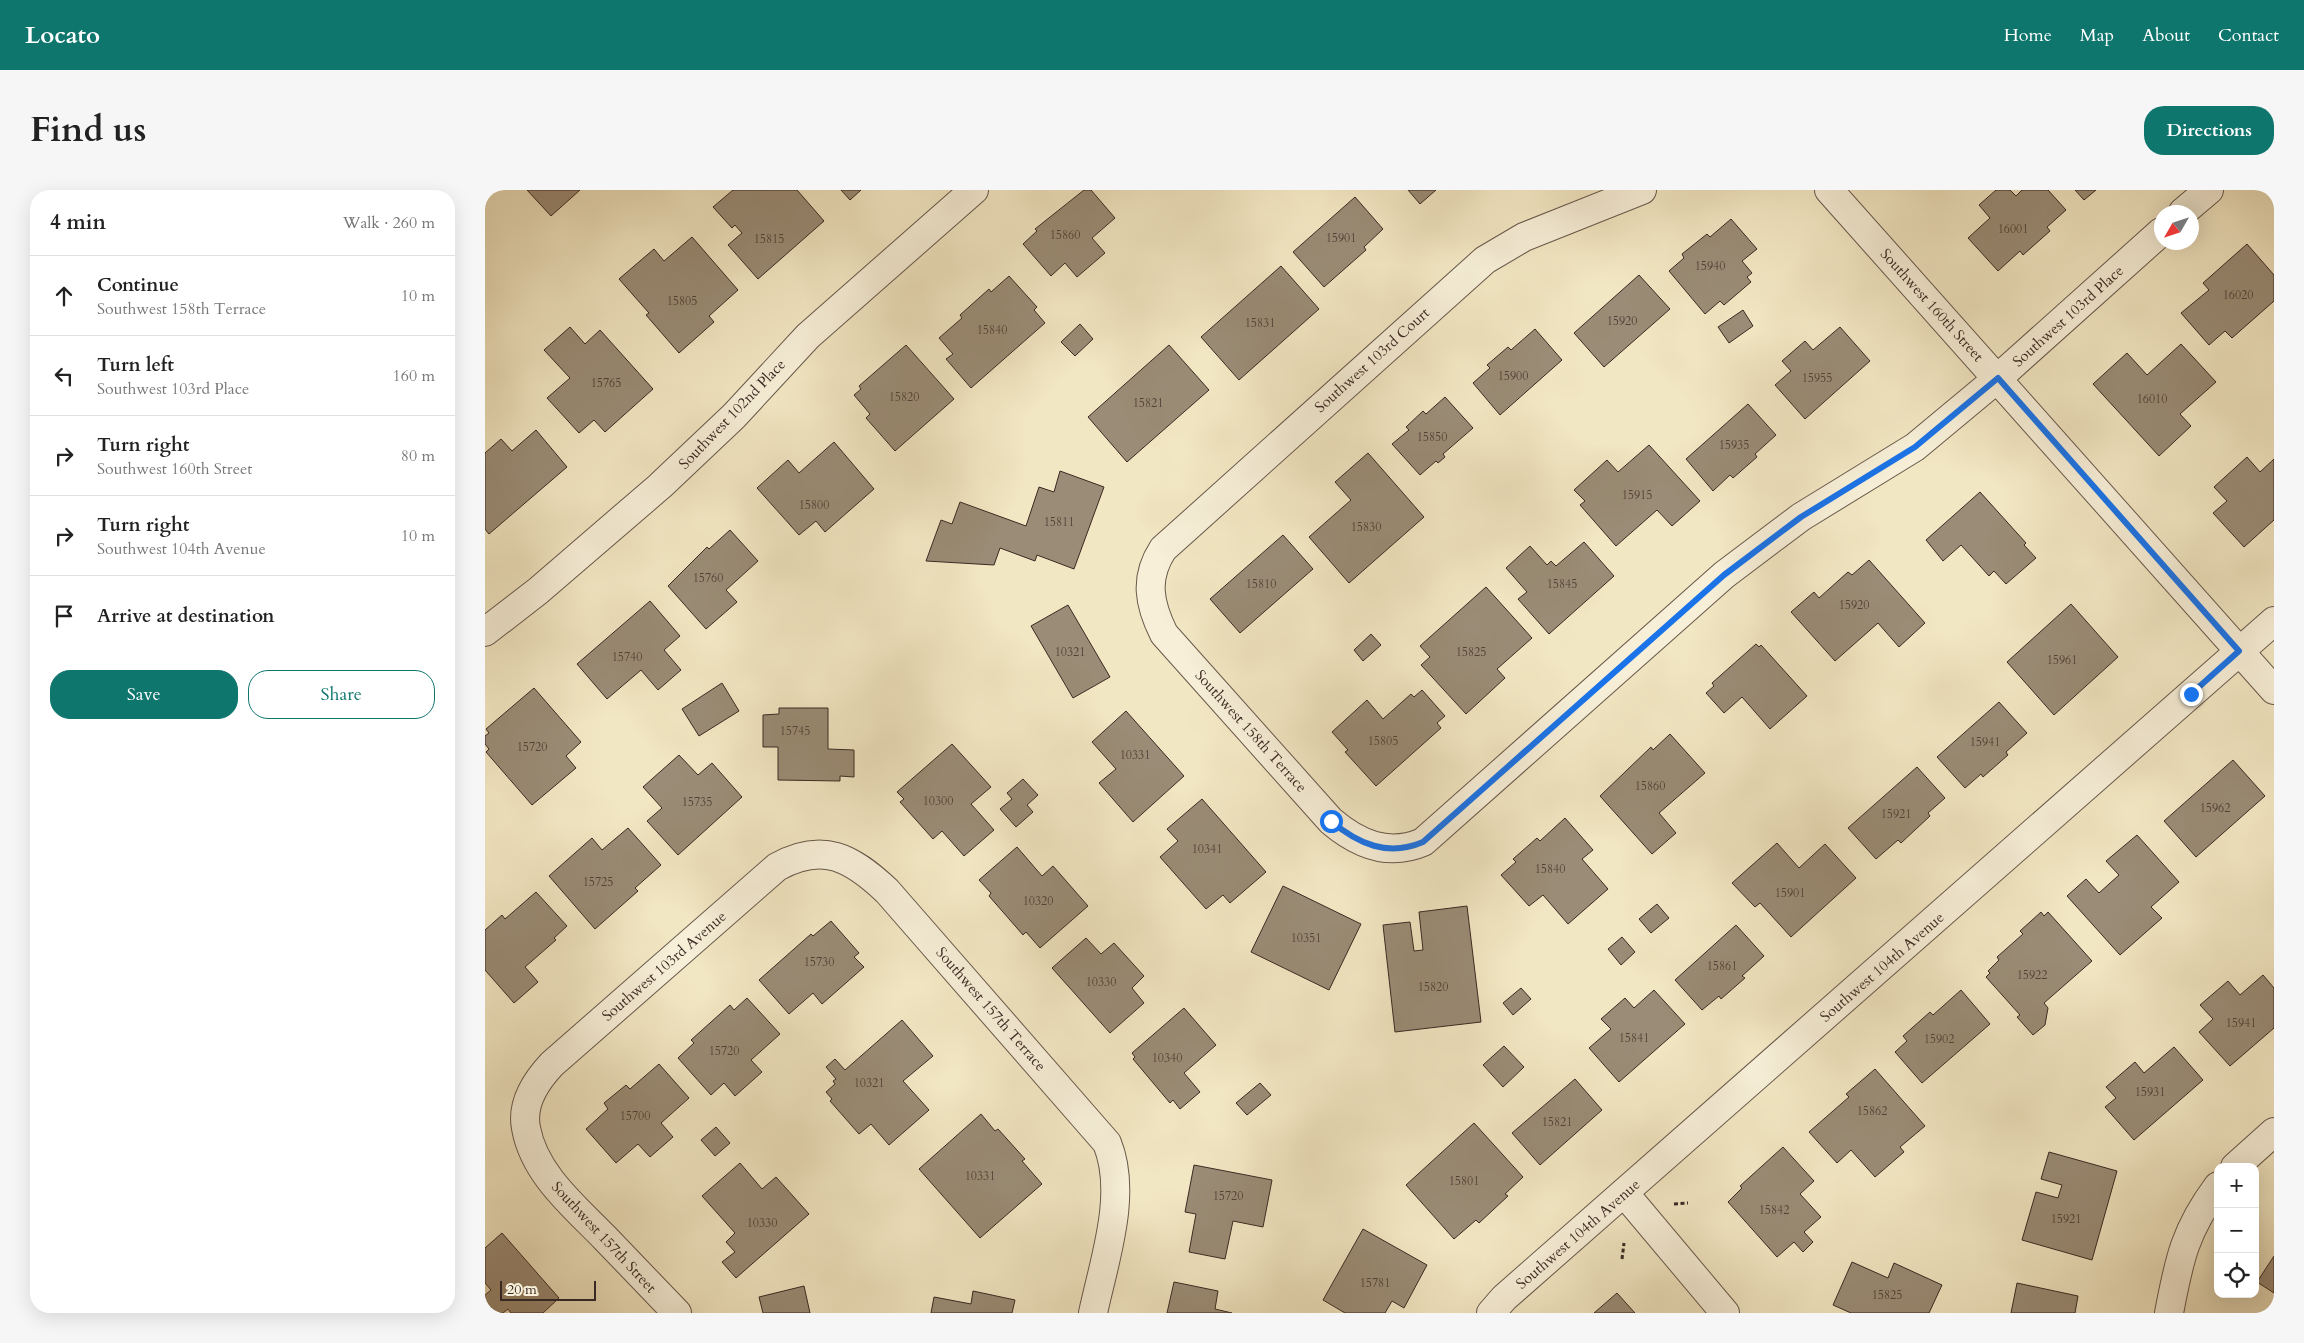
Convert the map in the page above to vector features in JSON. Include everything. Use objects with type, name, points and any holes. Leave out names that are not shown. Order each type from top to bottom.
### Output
[{"type":"street","name":"Southwest 102nd Place","points":[[485,632],[539,591],[660,486],[734,416],[808,336],[974,190]]},
{"type":"street","name":"Southwest 103rd Court","points":[[1149,587],[1153,567],[1163,549],[1478,266],[1524,237],[1642,190]]},
{"type":"street","name":"Southwest 160th Street","points":[[1829,190],[2274,690]]},
{"type":"street","points":[[2191,205],[2209,190]]},
{"type":"street","name":"Southwest 103rd Place","points":[[1383,849],[1398,850],[1423,842],[1754,550],[1801,517],[1915,447],[1998,378],[2154,238]]},
{"type":"street","name":"Southwest 158th Terrace","points":[[1149,587],[1154,611],[1164,634],[1331,821],[1361,842],[1383,849]]},
{"type":"street","name":"Southwest 104th Avenue","points":[[1491,1313],[1504,1298],[1625,1194],[2274,621]]},
{"type":"street","name":"Southwest 103rd Avenue","points":[[526,1129],[528,1100],[539,1077],[777,867],[791,860],[818,853],[845,860]]},
{"type":"street","name":"Southwest 157th Terrace","points":[[845,860],[868,873],[887,891],[1100,1133],[1111,1154],[1116,1174],[1116,1200],[1093,1313]]},
{"type":"street","name":"Southwest 157th Street","points":[[526,1129],[533,1151],[558,1189],[677,1313]]},
{"type":"street","points":[[2239,1163],[2274,1132]]},
{"type":"street","points":[[2169,1313],[2178,1266],[2187,1236],[2214,1192]]},
{"type":"street","points":[[1625,1194],[1725,1313]]},
{"type":"path","points":[[1671,1204],[1688,1203]]},
{"type":"path","points":[[1622,1259],[1624,1243]]},
{"type":"building","points":[[527,190],[580,190],[551,216]]},
{"type":"building","points":[[733,190],[797,190],[824,221],[758,279],[728,245],[742,233],[735,225],[732,228],[713,207]]},
{"type":"building","points":[[841,190],[861,190],[850,200]]},
{"type":"building","points":[[1084,190],[1091,190],[1115,218],[1092,238],[1105,253],[1077,277],[1065,263],[1051,276],[1023,244],[1037,231],[1035,229]]},
{"type":"building","points":[[1408,190],[1436,190],[1420,204]]},
{"type":"building","points":[[1996,190],[2010,190],[2016,196],[2022,190],[2048,190],[2066,210],[2047,227],[2050,231],[2023,255],[2020,251],[1998,271],[1968,238],[1990,218],[1979,205]]},
{"type":"building","points":[[2075,190],[2096,190],[2084,200]]},
{"type":"building","points":[[1355,197],[1383,229],[1364,247],[1366,250],[1324,287],[1293,252]]},
{"type":"building","points":[[1731,219],[1757,249],[1742,261],[1752,273],[1747,277],[1751,282],[1724,305],[1720,301],[1705,314],[1669,271],[1684,258],[1682,254],[1707,234],[1710,237]]},
{"type":"building","points":[[692,237],[738,290],[709,316],[714,322],[679,353],[646,315],[649,313],[619,279],[654,249],[664,261]]},
{"type":"building","points":[[2247,244],[2274,275],[2274,301],[2232,338],[2225,331],[2209,345],[2181,313],[2209,290],[2203,283]]},
{"type":"building","points":[[1281,266],[1319,309],[1239,380],[1201,337]]},
{"type":"building","points":[[1639,275],[1670,309],[1604,367],[1574,333]]},
{"type":"building","points":[[1009,276],[1037,307],[1034,310],[1045,323],[971,388],[946,359],[953,354],[939,338],[962,318],[960,315],[989,289],[991,292]]},
{"type":"building","points":[[1743,310],[1753,326],[1729,343],[1718,327]]},
{"type":"building","points":[[1080,324],[1093,339],[1075,356],[1061,342]]},
{"type":"building","points":[[570,327],[585,344],[600,330],[653,389],[605,432],[594,420],[579,433],[547,398],[570,378],[544,350]]},
{"type":"building","points":[[1840,327],[1870,361],[1805,419],[1775,385],[1791,371],[1782,361],[1805,341],[1813,350]]},
{"type":"building","points":[[1535,329],[1562,360],[1500,415],[1473,383],[1490,368],[1487,365],[1508,347],[1511,350]]},
{"type":"building","points":[[2181,344],[2216,382],[2180,414],[2191,426],[2159,456],[2093,384],[2127,353],[2147,375]]},
{"type":"building","points":[[906,345],[954,399],[895,451],[866,418],[870,414],[854,395],[861,389],[859,386]]},
{"type":"building","points":[[1169,345],[1209,390],[1127,462],[1088,417]]},
{"type":"building","points":[[1445,397],[1473,428],[1443,454],[1445,457],[1438,463],[1436,461],[1420,475],[1392,444],[1409,430],[1406,427],[1423,411],[1426,414]]},
{"type":"building","points":[[1748,404],[1776,435],[1755,454],[1757,457],[1733,478],[1730,475],[1713,491],[1686,459]]},
{"type":"building","points":[[536,430],[567,467],[489,534],[485,529],[485,453],[501,439],[512,451]]},
{"type":"building","points":[[834,442],[874,489],[825,532],[816,521],[799,535],[757,488],[788,460],[799,473]]},
{"type":"building","points":[[1649,445],[1700,501],[1672,526],[1657,510],[1616,546],[1580,505],[1585,501],[1574,490],[1607,460],[1618,472]]},
{"type":"building","points":[[1368,453],[1424,517],[1349,583],[1309,537],[1351,500],[1335,482]]},
{"type":"building","points":[[2247,457],[2260,472],[2274,459],[2274,520],[2244,547],[2213,513],[2227,501],[2214,487]]},
{"type":"building","points":[[1060,471],[1104,487],[1074,569],[1037,555],[1035,561],[1000,548],[994,565],[926,561],[941,520],[952,524],[960,502],[1026,526],[1039,487],[1054,492]]},
{"type":"building","points":[[1980,492],[2026,543],[2024,545],[2036,558],[2006,584],[1994,571],[1989,576],[1961,545],[1943,561],[1926,540]]},
{"type":"building","points":[[730,530],[758,561],[726,590],[737,602],[706,629],[668,586],[707,547],[709,549]]},
{"type":"building","points":[[1283,535],[1313,569],[1240,633],[1210,599]]},
{"type":"building","points":[[1584,542],[1614,576],[1549,634],[1518,599],[1527,592],[1506,568],[1530,546],[1547,565],[1551,561],[1556,566]]},
{"type":"building","points":[[1869,560],[1925,623],[1899,647],[1878,623],[1835,661],[1791,612],[1814,592],[1819,598],[1848,572],[1852,575]]},
{"type":"building","points":[[1486,587],[1532,638],[1497,669],[1505,678],[1466,714],[1421,665],[1430,657],[1420,646]]},
{"type":"building","points":[[650,601],[680,636],[664,650],[681,670],[658,690],[641,670],[607,699],[577,664]]},
{"type":"building","points":[[2071,604],[2118,657],[2054,715],[2007,662]]},
{"type":"building","points":[[1068,605],[1110,677],[1073,698],[1031,626]]},
{"type":"building","points":[[1371,634],[1381,645],[1363,661],[1354,650]]},
{"type":"building","points":[[1756,644],[1759,647],[1761,645],[1807,696],[1770,729],[1742,697],[1724,713],[1706,693],[1714,686],[1712,683]]},
{"type":"building","points":[[722,683],[739,711],[699,736],[682,709]]},
{"type":"building","points":[[534,688],[581,742],[566,756],[576,768],[532,805],[486,752],[489,749],[485,744],[485,736],[489,733],[486,729]]},
{"type":"building","points":[[1422,690],[1445,716],[1437,723],[1441,728],[1376,786],[1345,752],[1348,750],[1332,732],[1367,700],[1383,719],[1411,694],[1414,697]]},
{"type":"building","points":[[1999,702],[2027,733],[2006,752],[2008,755],[1983,777],[1981,774],[1965,788],[1937,757]]},
{"type":"building","points":[[779,708],[828,708],[828,749],[854,750],[854,777],[840,776],[840,781],[778,780],[778,747],[763,747],[763,715],[779,714]]},
{"type":"building","points":[[1126,711],[1184,776],[1133,822],[1099,783],[1116,769],[1092,742]]},
{"type":"building","points":[[1670,734],[1705,773],[1659,813],[1676,833],[1652,854],[1600,796],[1651,747],[1653,750]]},
{"type":"building","points":[[952,744],[991,787],[971,804],[994,830],[964,856],[942,831],[933,839],[900,802],[904,799],[897,792]]},
{"type":"building","points":[[679,755],[698,775],[712,763],[742,797],[678,855],[647,821],[662,808],[643,787]]},
{"type":"building","points":[[2233,760],[2265,796],[2196,857],[2164,821]]},
{"type":"building","points":[[1917,767],[1945,798],[1928,813],[1930,816],[1901,843],[1898,840],[1876,859],[1848,828]]},
{"type":"building","points":[[1023,779],[1038,795],[1027,805],[1033,812],[1016,827],[1000,809],[1012,799],[1007,793]]},
{"type":"building","points":[[1202,799],[1266,872],[1230,903],[1223,895],[1206,909],[1160,857],[1178,841],[1167,829]]},
{"type":"building","points":[[1565,818],[1593,850],[1582,859],[1608,889],[1568,924],[1543,895],[1529,906],[1501,875],[1516,862],[1513,859],[1537,838],[1540,841]]},
{"type":"building","points":[[628,828],[661,865],[635,888],[638,891],[595,929],[549,876],[592,838],[602,850]]},
{"type":"building","points":[[2137,835],[2179,882],[2151,907],[2162,918],[2120,955],[2067,896],[2086,879],[2099,893],[2119,875],[2106,861]]},
{"type":"building","points":[[1777,843],[1799,868],[1825,844],[1856,878],[1791,937],[1760,903],[1755,907],[1732,883]]},
{"type":"building","points":[[1017,847],[1042,876],[1053,866],[1088,906],[1040,948],[1026,932],[1023,935],[989,896],[991,893],[979,880]]},
{"type":"building","points":[[1283,886],[1361,924],[1329,990],[1251,952]]},
{"type":"building","points":[[536,892],[567,926],[554,938],[556,940],[525,967],[538,982],[514,1003],[485,970],[485,930],[502,915],[505,919]]},
{"type":"building","points":[[1657,904],[1669,918],[1651,933],[1639,919]]},
{"type":"building","points":[[1467,906],[1481,1022],[1395,1032],[1383,925],[1410,922],[1414,951],[1423,950],[1419,912]]},
{"type":"building","points":[[2041,912],[2044,916],[2048,912],[2092,961],[2044,1003],[2048,1008],[2045,1025],[2033,1035],[2017,1017],[2020,1015],[1986,977],[1990,973],[1988,971],[1999,960],[1997,957],[2023,934],[2020,931]]},
{"type":"building","points":[[831,921],[859,953],[854,957],[864,967],[822,1004],[813,993],[789,1014],[759,980],[811,934],[813,936]]},
{"type":"building","points":[[1736,925],[1764,956],[1742,976],[1745,978],[1721,999],[1719,996],[1702,1010],[1675,980]]},
{"type":"building","points":[[1622,937],[1635,952],[1621,965],[1608,949]]},
{"type":"building","points":[[1086,938],[1101,954],[1114,943],[1144,976],[1132,988],[1144,1003],[1110,1033],[1052,968]]},
{"type":"building","points":[[2263,975],[2274,988],[2274,1028],[2230,1066],[2199,1032],[2213,1019],[2200,1005],[2228,981],[2240,995]]},
{"type":"building","points":[[1521,988],[1531,999],[1513,1015],[1503,1003]]},
{"type":"building","points":[[1654,990],[1685,1024],[1619,1082],[1589,1048],[1611,1029],[1601,1019],[1625,998],[1634,1008]]},
{"type":"building","points":[[1961,990],[1990,1024],[1922,1083],[1895,1052],[1907,1041],[1903,1036],[1930,1012],[1933,1015]]},
{"type":"building","points":[[747,998],[780,1034],[751,1060],[762,1072],[735,1096],[724,1083],[711,1095],[678,1058],[694,1043],[691,1040],[730,1005],[734,1010]]},
{"type":"building","points":[[1184,1008],[1216,1045],[1184,1073],[1200,1092],[1180,1109],[1173,1100],[1170,1103],[1133,1059],[1135,1057],[1132,1053]]},
{"type":"building","points":[[902,1020],[933,1056],[903,1081],[929,1110],[889,1145],[871,1124],[859,1134],[830,1101],[832,1099],[826,1092],[835,1084],[833,1081],[836,1079],[826,1067],[835,1059],[845,1070]]},
{"type":"building","points":[[1504,1046],[1524,1067],[1503,1087],[1483,1065]]},
{"type":"building","points":[[2174,1047],[2203,1080],[2134,1140],[2105,1107],[2116,1098],[2106,1087],[2135,1062],[2144,1073]]},
{"type":"building","points":[[659,1064],[689,1098],[661,1123],[673,1137],[650,1157],[638,1144],[616,1163],[586,1129],[608,1109],[604,1103],[626,1085],[630,1089]]},
{"type":"building","points":[[1875,1069],[1925,1126],[1900,1147],[1904,1152],[1875,1177],[1851,1150],[1837,1163],[1809,1132],[1849,1097],[1846,1094]]},
{"type":"building","points":[[1575,1079],[1602,1110],[1540,1165],[1512,1133]]},
{"type":"building","points":[[1260,1083],[1271,1095],[1247,1115],[1236,1103]]},
{"type":"building","points":[[981,1114],[995,1131],[998,1129],[1025,1159],[1022,1161],[1042,1184],[980,1238],[919,1169]]},
{"type":"building","points":[[1474,1123],[1523,1177],[1505,1194],[1508,1196],[1479,1223],[1476,1220],[1454,1239],[1406,1185]]},
{"type":"building","points":[[716,1127],[730,1143],[715,1156],[701,1140]]},
{"type":"building","points":[[1783,1147],[1814,1181],[1800,1194],[1821,1217],[1804,1232],[1813,1242],[1803,1252],[1794,1242],[1777,1257],[1728,1202],[1742,1188],[1740,1186]]},
{"type":"building","points":[[2049,1152],[2117,1171],[2092,1260],[2022,1240],[2036,1192],[2058,1198],[2062,1185],[2041,1179]]},
{"type":"building","points":[[740,1163],[762,1189],[776,1177],[809,1214],[736,1278],[722,1262],[735,1252],[726,1242],[735,1233],[702,1196]]},
{"type":"building","points":[[1194,1165],[1272,1180],[1263,1227],[1233,1221],[1225,1259],[1189,1252],[1196,1214],[1185,1212]]},
{"type":"building","points":[[1363,1229],[1427,1265],[1404,1308],[1392,1301],[1385,1313],[1345,1313],[1323,1300]]},
{"type":"building","points":[[502,1233],[559,1298],[543,1313],[511,1313],[508,1309],[503,1313],[491,1313],[485,1306],[485,1295],[491,1290],[485,1283],[485,1248]]},
{"type":"building","points":[[2274,1256],[2274,1293],[2259,1283],[2259,1279]]},
{"type":"building","points":[[1852,1262],[1888,1278],[1894,1263],[1942,1285],[1929,1313],[1851,1313],[1833,1305]]},
{"type":"building","points":[[1174,1282],[1218,1291],[1215,1309],[1232,1313],[1167,1313]]},
{"type":"building","points":[[2017,1283],[2078,1296],[2075,1313],[2011,1313]]},
{"type":"building","points":[[804,1286],[810,1313],[763,1313],[759,1297]]},
{"type":"building","points":[[973,1291],[1015,1300],[1012,1313],[931,1313],[934,1297],[971,1304]]},
{"type":"building","points":[[1617,1293],[1635,1313],[1594,1313]]},
{"type":"route","points":[[1331,821],[1346,834],[1370,846],[1383,849],[1398,850],[1423,842],[1760,545],[1801,517],[1915,447],[1998,378],[2239,651],[2191,694]]}]
